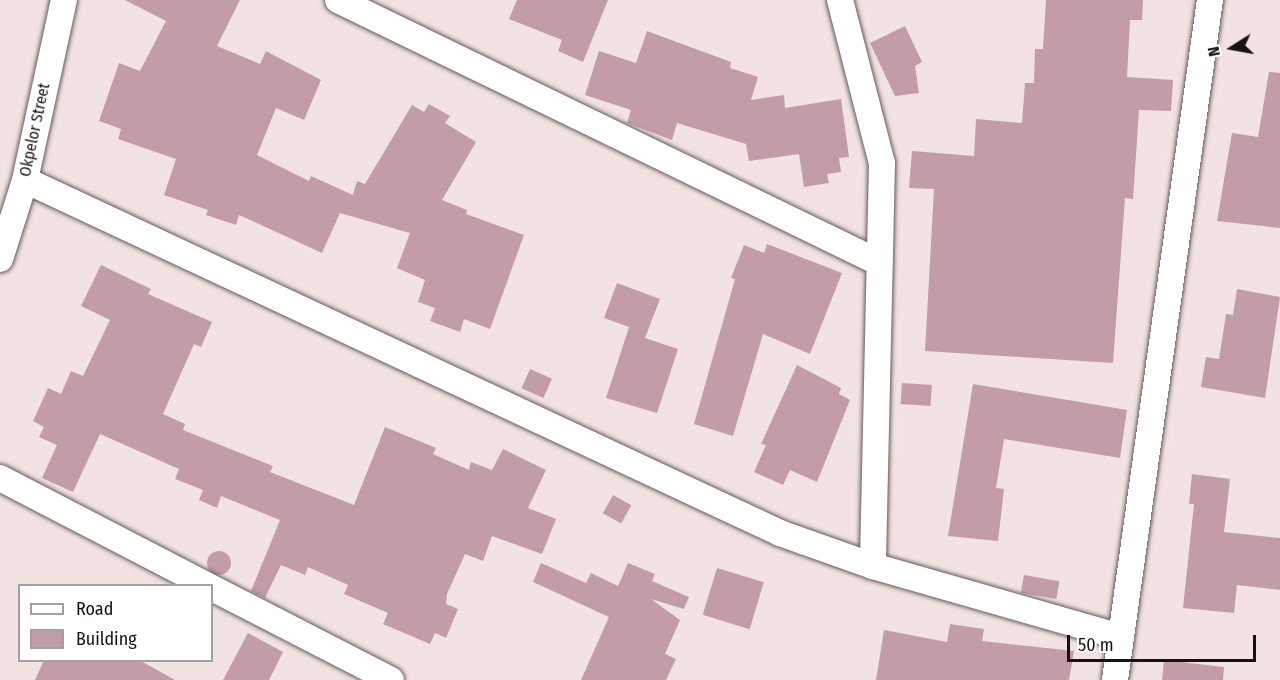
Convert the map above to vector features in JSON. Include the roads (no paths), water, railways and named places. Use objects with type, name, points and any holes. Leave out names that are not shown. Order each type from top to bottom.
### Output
[{"type":"street","name":"Okpelor Street","points":[[0,259],[25,180],[64,0]]},
{"type":"street","points":[[338,0],[880,263]]},
{"type":"street","points":[[840,0],[882,163],[873,566]]},
{"type":"street","points":[[1115,680],[1210,0]]},
{"type":"street","points":[[25,180],[780,533],[873,566],[1121,638]]},
{"type":"street","points":[[0,478],[206,584]]},
{"type":"street","points":[[213,588],[391,680]]}]
